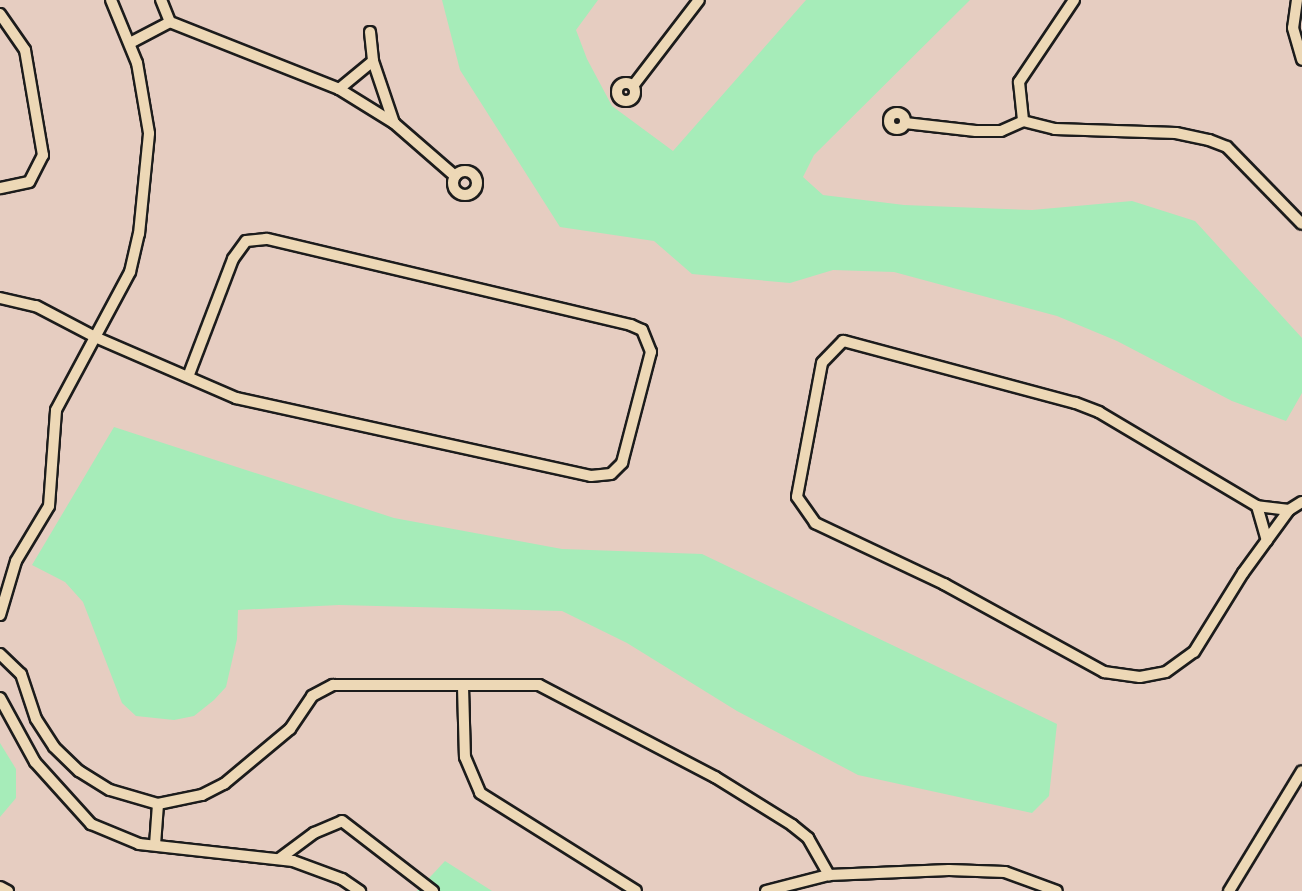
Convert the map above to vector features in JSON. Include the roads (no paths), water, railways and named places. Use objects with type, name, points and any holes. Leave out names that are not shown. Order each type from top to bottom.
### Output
[{"type":"street","points":[[0,615],[16,561],[49,506],[56,410],[130,272],[147,184],[149,133],[130,43],[111,0]]},
{"type":"street","points":[[161,0],[170,22],[339,89],[394,123],[455,176]]},
{"type":"street","points":[[633,86],[699,0]]},
{"type":"street","points":[[1023,121],[1020,82],[1074,0]]},
{"type":"street","points":[[1297,0],[1293,28],[1302,60]]},
{"type":"street","points":[[0,14],[25,50],[43,155],[29,182],[16,188],[0,188]]},
{"type":"street","points":[[130,43],[170,22]]},
{"type":"street","points":[[370,32],[373,61],[394,123]]},
{"type":"street","points":[[339,89],[373,61]]},
{"type":"street","points":[[905,123],[988,131],[1023,121],[1055,129],[1176,133],[1209,140],[1227,147],[1302,224]]},
{"type":"street","points":[[0,298],[36,306],[95,337],[236,398],[292,414],[591,476],[611,474],[622,463],[651,352],[642,330],[631,325],[266,239],[246,241],[233,259],[188,377]]},
{"type":"street","points":[[1289,510],[1257,506],[1099,412],[843,341],[822,363],[797,498],[814,523],[944,584],[1104,672],[1140,677],[1166,672],[1194,652],[1289,510],[1302,502]]},
{"type":"street","points":[[1257,506],[1267,541]]},
{"type":"street","points":[[0,654],[21,674],[36,719],[54,747],[79,771],[110,790],[158,804],[201,795],[251,765],[290,729],[320,690],[333,685],[539,685],[578,703],[715,777],[792,825],[808,838],[829,875]]},
{"type":"street","points":[[463,687],[465,757],[480,793],[636,891]]},
{"type":"street","points":[[0,698],[35,762],[91,824],[112,835],[155,845],[279,859],[342,879],[360,891]]},
{"type":"street","points":[[1229,891],[1302,771]]},
{"type":"street","points":[[155,845],[158,804]]},
{"type":"street","points":[[279,859],[314,833],[342,821],[433,891]]},
{"type":"street","points":[[766,891],[829,875],[1005,872],[1057,891]]},
{"type":"street","points":[[0,887],[8,891]]}]
